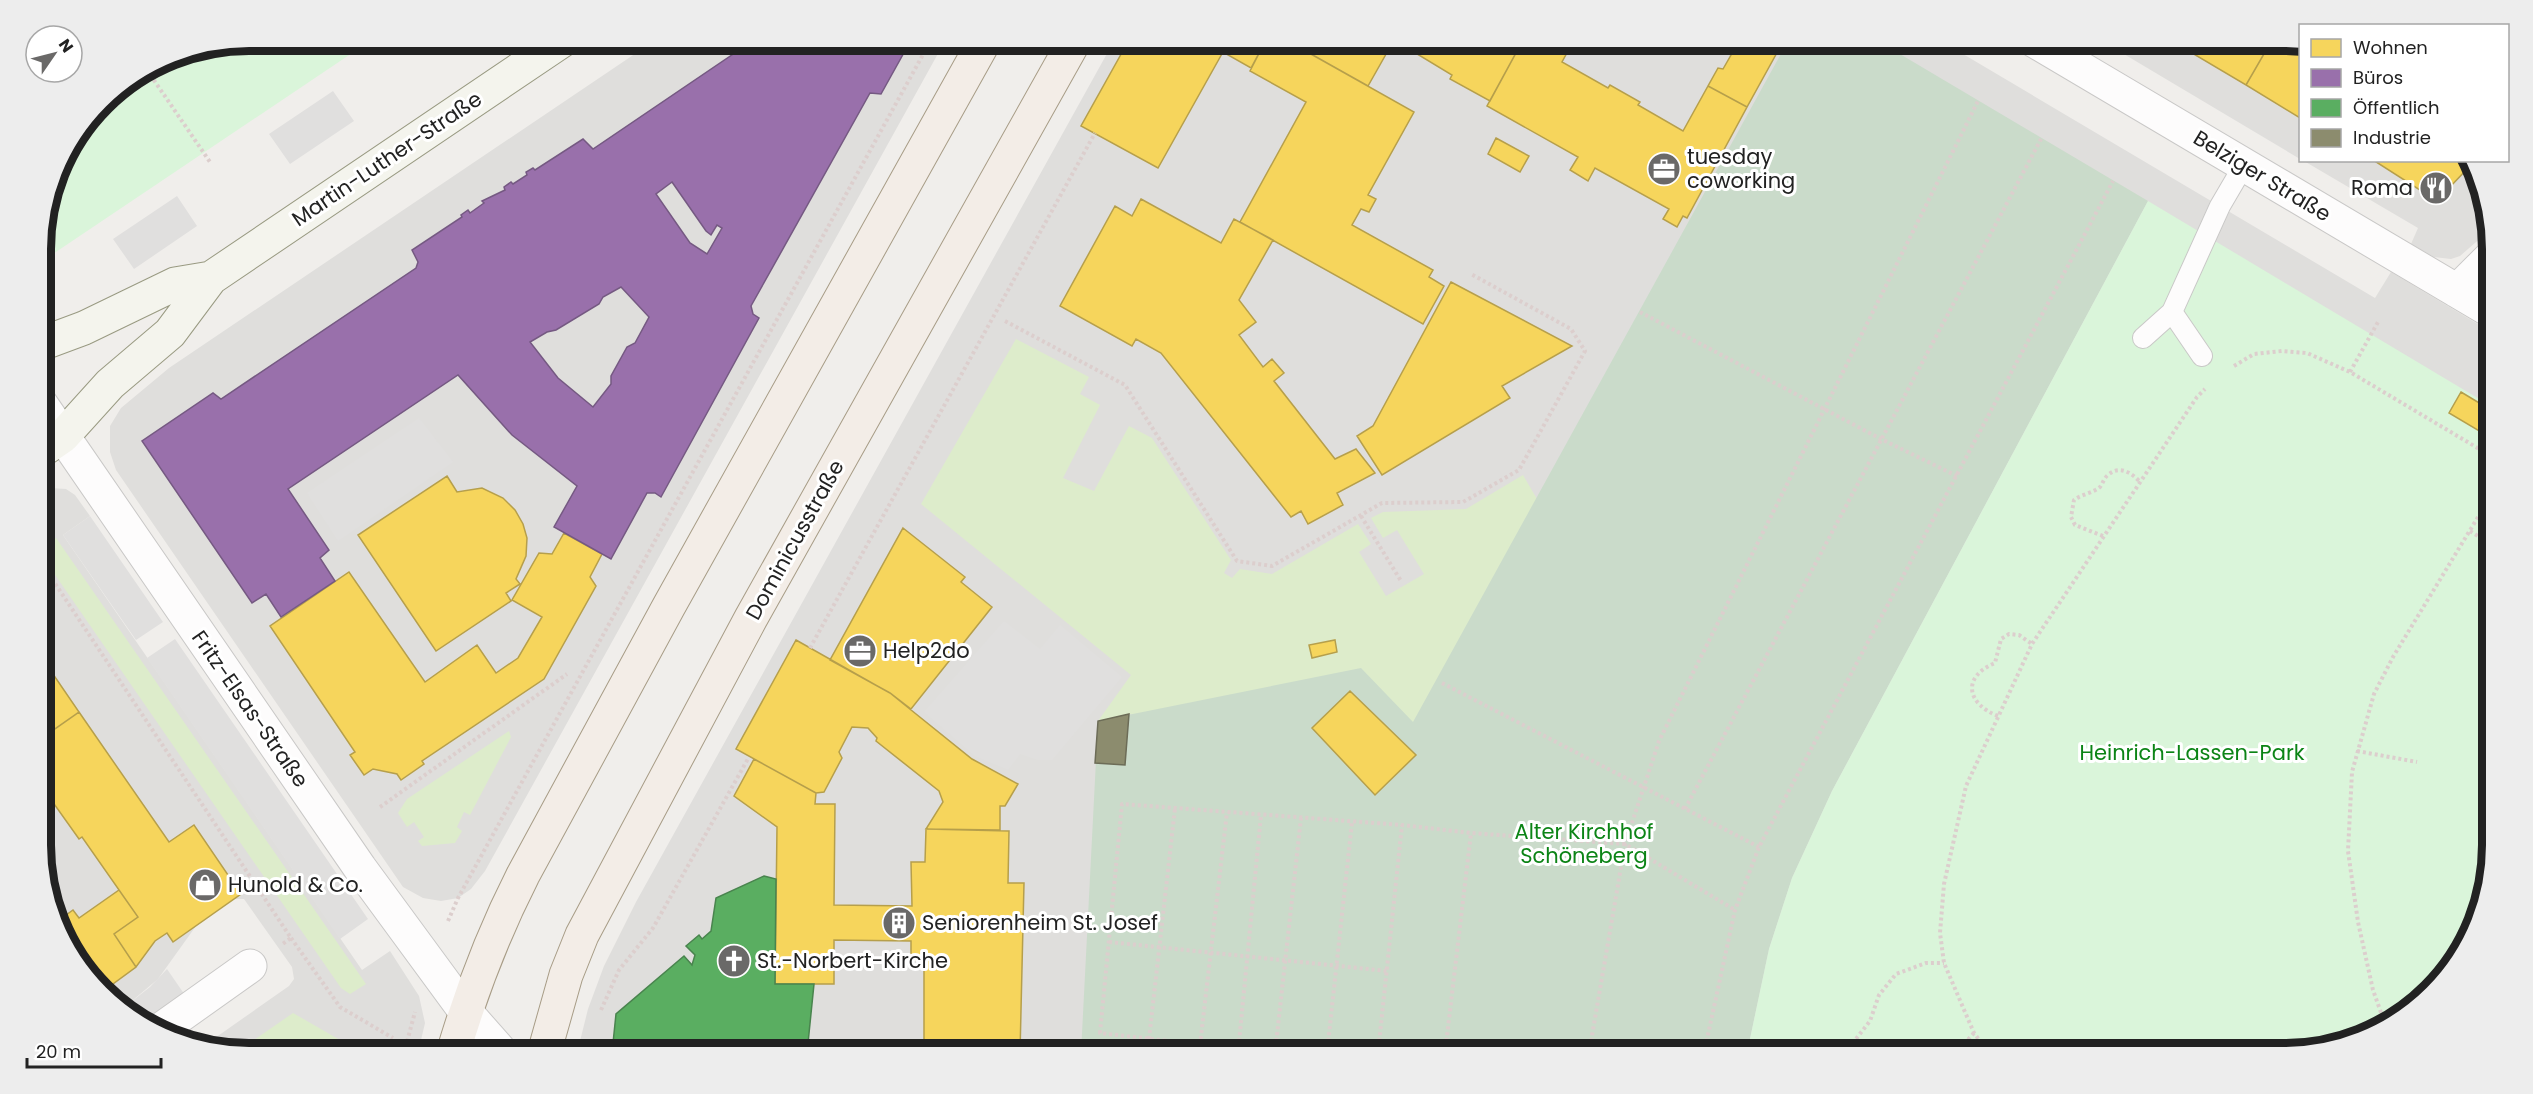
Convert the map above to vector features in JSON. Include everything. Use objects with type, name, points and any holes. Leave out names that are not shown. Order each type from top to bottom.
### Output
[{"type":"main road","points":[[456,1043],[465,1011],[509,903],[523,875],[669,606],[979,51]]},
{"type":"main road","name":"Dominicusstraße","points":[[547,1043],[566,975],[582,935],[751,618],[1069,51]]},
{"type":"street","name":"Martin-Luther-Straße","points":[[52,443],[110,384],[170,333],[211,278],[546,51]]},
{"type":"street","name":"Belziger Straße","points":[[2052,51],[2482,306]]},
{"type":"street","points":[[2457,291],[2482,266]]},
{"type":"street","name":"Martin-Luther-Straße","points":[[51,340],[84,328],[175,284],[211,278]]},
{"type":"street","name":"Fritz-Elsas-Straße","points":[[52,443],[465,1011],[493,1043]]},
{"type":"street","points":[[167,1025],[250,966]]},
{"type":"lane","points":[[2143,338],[2172,312],[2220,206],[2244,165]]},
{"type":"lane","points":[[2172,312],[2202,356]]},
{"type":"path","points":[[458,897],[925,51]]},
{"type":"path","points":[[152,77],[210,162]]},
{"type":"path","points":[[1591,1043],[1625,844],[1659,741],[1978,101]]},
{"type":"path","points":[[810,648],[1095,133]]},
{"type":"path","points":[[1685,810],[2041,139]]},
{"type":"path","points":[[1706,1043],[1735,910],[1759,847],[2113,181]]},
{"type":"path","points":[[1005,321],[1125,385],[1237,561],[1272,566],[1382,503],[1463,502],[1519,470],[1585,351],[1571,329],[1471,274]]},
{"type":"path","points":[[1640,312],[1881,439],[1957,476]]},
{"type":"path","points":[[2350,372],[2378,322]]},
{"type":"path","points":[[2225,372],[2254,354],[2282,351],[2307,352],[2350,372],[2482,451]]},
{"type":"path","points":[[1982,1043],[1974,1033],[1944,963],[1940,933],[1946,873],[1966,786],[2032,644],[2197,396],[2209,384]]},
{"type":"path","points":[[2103,536],[2075,525],[2071,517],[2074,500],[2098,488],[2108,475],[2117,470],[2133,474],[2141,483]]},
{"type":"path","points":[[2382,1016],[2373,990],[2358,922],[2348,851],[2352,772],[2374,694],[2482,511]]},
{"type":"path","points":[[1361,516],[1401,581]]},
{"type":"path","points":[[2470,531],[2482,538]]},
{"type":"path","points":[[51,578],[291,938],[340,1007],[393,1038]]},
{"type":"path","points":[[1998,716],[1980,706],[1972,688],[1973,679],[1979,671],[1995,663],[2001,639],[2009,634],[2019,635],[2032,644]]},
{"type":"path","points":[[380,807],[567,674]]},
{"type":"path","points":[[1442,683],[1759,847]]},
{"type":"path","points":[[2358,751],[2416,762]]},
{"type":"path","points":[[598,1019],[608,990],[619,970],[653,928],[749,757]]},
{"type":"path","points":[[1183,1043],[1100,1033],[1122,804],[1625,844],[1735,910]]},
{"type":"path","points":[[1149,1039],[1175,808]]},
{"type":"path","points":[[1200,1043],[1227,812]]},
{"type":"path","points":[[1239,1043],[1261,815]]},
{"type":"path","points":[[1275,1043],[1300,818]]},
{"type":"path","points":[[1328,1043],[1352,822]]},
{"type":"path","points":[[1379,1043],[1402,825]]},
{"type":"path","points":[[1446,1043],[1471,833]]},
{"type":"path","points":[[250,966],[291,938]]},
{"type":"path","points":[[1109,942],[1387,971]]},
{"type":"path","points":[[1853,1043],[1870,1021],[1879,995],[1896,974],[1926,963],[1944,963]]},
{"type":"path","points":[[407,1043],[417,1006]]},
{"type":"path","points":[[1965,1043],[1974,1033]]},
{"type":"shaded area","points":[[639,51],[939,51],[485,871],[471,889],[458,898],[441,901],[423,898],[403,887],[116,470],[110,452],[110,426],[121,408],[169,368]]},
{"type":"shaded area","points":[[1108,51],[1958,51],[2375,298],[2391,272],[2482,327],[2482,858],[2478,883],[2467,921],[2455,944],[2424,985],[2383,1016],[2347,1032],[2297,1043],[580,1043],[588,1009],[604,966],[636,902]]},
{"type":"shaded area","points":[[2119,51],[2299,52],[2299,158]]},
{"type":"shaded area","points":[[333,91],[354,121],[290,164],[269,134]]},
{"type":"shaded area","points":[[2306,162],[2461,162],[2475,198],[2481,238],[2460,256],[2451,259],[2434,257],[2411,244],[2418,228]]},
{"type":"shaded area","points":[[177,196],[197,226],[134,269],[113,239]]},
{"type":"shaded area","points":[[419,418],[453,462],[338,541],[307,493]]},
{"type":"shaded area","points":[[51,488],[66,489],[75,495],[90,516],[63,535],[362,970],[390,951],[419,996],[425,1023],[420,1043],[249,1043],[213,1039],[289,986],[294,979],[292,967],[244,899],[232,899],[196,926],[158,979],[129,1002],[109,985],[92,965],[66,921],[58,896],[51,845]]},
{"type":"shaded area","points":[[90,516],[163,622],[136,640],[63,535]]},
{"type":"shaded area","points":[[1004,621],[1040,649],[1060,625],[1122,677],[1052,760],[1038,760],[1020,754],[1008,770],[975,756],[924,712]]},
{"type":"shaded area","points":[[175,639],[368,919],[340,939],[147,658]]},
{"type":"shaded area","points":[[167,969],[189,1001],[160,1021],[130,1003],[150,987]]},
{"type":"green space","points":[[355,51],[51,255],[51,236],[58,198],[71,162],[92,129],[109,109],[139,84],[173,66],[224,53]]},
{"type":"green space","name":"Alter Kirchhof Schöneberg","points":[[1782,51],[1895,51],[2148,201],[1832,791],[1792,878],[1769,949],[1749,1043],[1082,1043],[1098,721],[1361,668],[1413,722]]},
{"type":"green space","name":"Heinrich-Lassen-Park","points":[[2148,201],[2482,401],[2482,858],[2478,883],[2467,921],[2441,965],[2424,985],[2383,1016],[2347,1032],[2297,1043],[1749,1043],[1769,949],[1792,878],[1832,791]]},
{"type":"green space","points":[[1016,339],[1089,377],[1080,394],[1100,405],[1063,478],[1094,491],[1129,426],[1152,438],[1231,560],[1224,573],[1232,578],[1240,569],[1272,574],[1358,524],[1371,544],[1359,552],[1386,596],[1424,574],[1397,530],[1383,538],[1371,518],[1383,512],[1466,509],[1523,475],[1537,499],[1413,723],[1129,714],[1098,721],[1131,675],[921,504]]},
{"type":"green space","points":[[56,538],[366,984],[350,994],[341,988],[51,569],[51,541]]},
{"type":"green space","points":[[509,731],[511,737],[470,815],[464,812],[457,827],[462,831],[455,843],[422,846],[418,841],[424,837],[414,822],[407,827],[398,813],[407,799]]},
{"type":"green space","points":[[293,1013],[345,1043],[250,1043]]},
{"type":"building: Wohnen","points":[[1123,51],[1260,51],[1251,68],[1223,52],[1158,168],[1081,126]]},
{"type":"building: Wohnen","points":[[1260,51],[1306,51],[1414,112],[1368,195],[1376,199],[1369,212],[1361,209],[1352,225],[1433,270],[1429,277],[1444,286],[1423,324],[1240,222],[1306,102],[1250,71]]},
{"type":"building: Wohnen","points":[[1306,51],[1388,51],[1368,86]]},
{"type":"building: Wohnen","points":[[1412,51],[1517,51],[1490,101],[1450,79],[1452,75]]},
{"type":"building: Wohnen","points":[[1517,51],[1568,51],[1562,62],[1608,88],[1610,85],[1640,102],[1638,105],[1683,131],[1708,86],[1747,107],[1687,218],[1683,216],[1677,227],[1663,219],[1669,209],[1595,168],[1588,181],[1570,170],[1578,157],[1487,106]]},
{"type":"building: Wohnen","points":[[1724,51],[1778,51],[1747,107],[1708,86],[1718,68],[1723,69],[1731,55]]},
{"type":"building: Wohnen","points":[[2189,51],[2266,51],[2246,85]]},
{"type":"building: Wohnen","points":[[2266,51],[2299,52],[2299,117],[2246,85]]},
{"type":"building: Wohnen","points":[[1496,138],[1529,156],[1520,172],[1488,154]]},
{"type":"building: Wohnen","points":[[2376,162],[2461,162],[2466,170],[2448,189],[2423,192]]},
{"type":"building: Wohnen","points":[[1141,199],[1221,243],[1234,219],[1273,240],[1239,300],[1256,322],[1239,335],[1263,367],[1272,359],[1284,373],[1274,381],[1335,459],[1356,449],[1375,473],[1337,493],[1343,505],[1308,524],[1301,511],[1291,517],[1161,353],[1136,339],[1132,346],[1060,306],[1115,206],[1132,216]]},
{"type":"building: Wohnen","points":[[1451,282],[1572,346],[1502,386],[1510,398],[1382,475],[1357,436],[1373,426]]},
{"type":"building: Wohnen","points":[[2461,392],[2482,405],[2482,433],[2449,413]]},
{"type":"building: Wohnen","points":[[447,476],[457,492],[482,488],[503,498],[515,510],[523,524],[527,538],[526,556],[516,579],[520,584],[506,593],[511,601],[436,651],[358,535]]},
{"type":"building: Wohnen","points":[[903,528],[965,577],[961,582],[992,607],[911,709],[890,693],[830,660]]},
{"type":"building: Wohnen","points":[[564,533],[602,554],[590,577],[596,586],[544,679],[422,761],[424,764],[401,780],[397,774],[373,769],[364,775],[350,755],[355,752],[270,626],[349,572],[425,682],[477,645],[496,673],[518,658],[542,617],[512,600],[539,553],[552,554]]},
{"type":"building: Wohnen","points":[[796,640],[890,693],[972,759],[1018,784],[1005,806],[1000,806],[1000,830],[926,829],[943,802],[939,791],[876,741],[877,738],[868,728],[852,727],[839,752],[842,758],[824,792],[816,793],[736,749]]},
{"type":"building: Wohnen","points":[[1335,640],[1337,652],[1312,658],[1309,645]]},
{"type":"building: Wohnen","points":[[51,671],[79,712],[51,732]]},
{"type":"building: Wohnen","points":[[1350,691],[1416,755],[1375,795],[1312,728]]},
{"type":"building: Wohnen","points":[[79,712],[169,842],[194,825],[241,894],[173,942],[167,933],[155,941],[136,967],[114,934],[138,917],[82,837],[79,839],[51,800],[51,732]]},
{"type":"building: Wohnen","name":"Seniorenheim St. Josef","points":[[754,759],[816,793],[815,804],[835,804],[834,905],[912,906],[911,862],[925,862],[926,829],[1009,831],[1008,883],[1024,883],[1020,1043],[924,1043],[924,960],[911,960],[911,941],[834,940],[834,984],[775,984],[777,827],[734,796]]},
{"type":"building: Wohnen","points":[[119,890],[138,917],[114,934],[136,967],[109,985],[78,944],[64,916],[73,910],[79,918]]},
{"type":"building: Büros","points":[[738,51],[905,51],[881,94],[870,93],[751,306],[753,314],[759,318],[661,497],[655,493],[647,493],[611,559],[554,527],[577,486],[512,435],[458,375],[288,489],[329,550],[320,558],[335,581],[281,617],[266,594],[252,603],[142,441],[213,393],[221,399],[416,268],[418,262],[412,250],[462,217],[461,215],[468,210],[470,213],[484,203],[482,201],[505,190],[504,187],[511,182],[513,184],[527,175],[526,172],[533,168],[535,170],[583,139],[593,149]],"holes":[[[672,182],[711,235],[717,225],[722,228],[707,254],[690,243],[656,194]],[[621,287],[649,317],[635,343],[627,347],[611,376],[611,384],[593,407],[558,378],[530,342],[547,332],[556,330],[599,304],[603,297]]]},
{"type":"building: Öffentlich","name":"St.-Norbert-Kirche","points":[[764,876],[776,879],[775,984],[814,984],[808,1043],[613,1043],[616,1014],[684,956],[692,965],[695,955],[686,946],[699,935],[702,939],[711,931],[716,898]]},
{"type":"building: Industrie","points":[[1129,714],[1125,765],[1095,763],[1098,721]]},
{"type":"place","name":"tuesday coworking","points":[[1664,169]]},
{"type":"place","name":"Roma","points":[[2436,188]]},
{"type":"place","name":"Help2do","points":[[860,651]]},
{"type":"place","name":"Hunold & Co.","points":[[205,885]]},
{"type":"place","name":"Seniorenheim St. Josef","points":[[899,923]]},
{"type":"place","name":"St.-Norbert-Kirche","points":[[734,961]]}]
